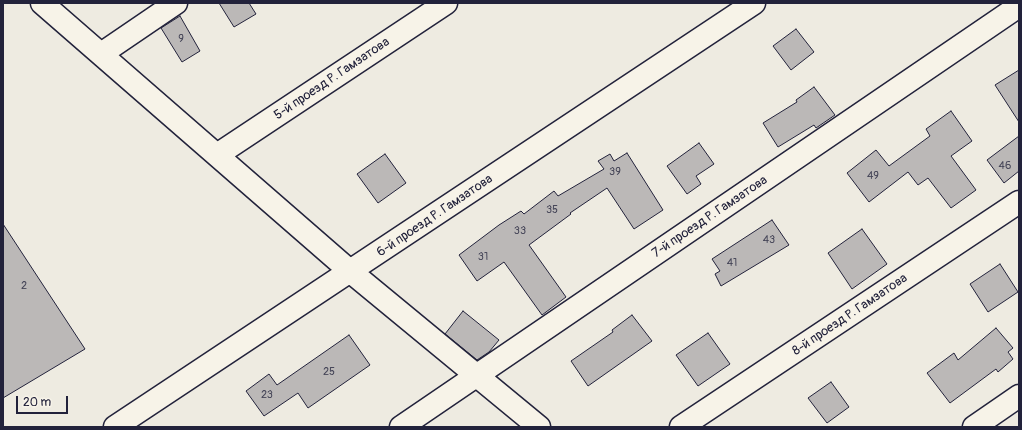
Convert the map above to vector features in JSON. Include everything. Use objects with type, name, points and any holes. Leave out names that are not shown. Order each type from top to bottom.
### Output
[{"type":"street","points":[[42,3],[351,272],[539,427]]},
{"type":"street","points":[[100,54],[176,3]]},
{"type":"street","name":"5-й проезд Р. Гамзатова","points":[[217,155],[446,3]]},
{"type":"street","name":"6-й проезд Р. Гамзатова","points":[[115,427],[351,272],[754,3]]},
{"type":"street","name":"7-й проезд Р. Гамзатова","points":[[401,427],[478,376],[1019,6]]},
{"type":"street","name":"8-й проезд Р. Гамзатова","points":[[681,427],[1019,202]]},
{"type":"street","points":[[974,427],[1019,396]]},
{"type":"building","points":[[219,3],[249,3],[256,14],[234,27]]},
{"type":"building","points":[[180,16],[200,51],[182,62],[161,28]]},
{"type":"building","points":[[796,29],[814,52],[791,70],[773,46]]},
{"type":"building","points":[[1019,70],[1019,122],[995,85]]},
{"type":"building","points":[[814,87],[835,115],[816,128],[814,125],[778,147],[763,123],[797,102],[796,100]]},
{"type":"building","points":[[951,111],[972,141],[951,156],[976,190],[951,208],[928,178],[918,185],[908,172],[869,202],[847,173],[876,150],[889,166],[930,136],[926,129]]},
{"type":"building","points":[[1019,136],[1019,171],[1004,183],[987,160]]},
{"type":"building","points":[[699,143],[714,164],[696,176],[701,184],[687,194],[667,166]]},
{"type":"building","points":[[627,153],[663,210],[634,229],[607,188],[570,213],[571,214],[529,245],[566,297],[542,315],[504,262],[477,281],[459,255],[499,225],[521,211],[524,214],[554,191],[558,196],[604,169],[598,161],[610,154],[614,161]]},
{"type":"building","points":[[385,154],[406,183],[378,203],[357,174]]},
{"type":"building","points":[[772,220],[789,245],[721,286],[715,274],[720,271],[712,259]]},
{"type":"building","points":[[3,224],[85,349],[3,398]]},
{"type":"building","points":[[862,229],[887,264],[852,289],[828,253]]},
{"type":"building","points":[[1000,264],[1018,292],[988,312],[970,284]]},
{"type":"building","points":[[463,311],[499,340],[489,352],[477,360],[445,334]]},
{"type":"building","points":[[632,315],[652,341],[588,386],[571,361],[613,332],[612,330]]},
{"type":"building","points":[[996,328],[1013,348],[1008,352],[1013,359],[998,372],[996,369],[950,403],[927,373],[954,353],[958,360]]},
{"type":"building","points":[[708,333],[730,364],[698,386],[676,355]]},
{"type":"building","points":[[349,335],[370,365],[308,408],[298,393],[264,416],[246,391],[269,374],[277,385]]},
{"type":"building","points":[[831,382],[849,407],[827,423],[808,398]]}]
